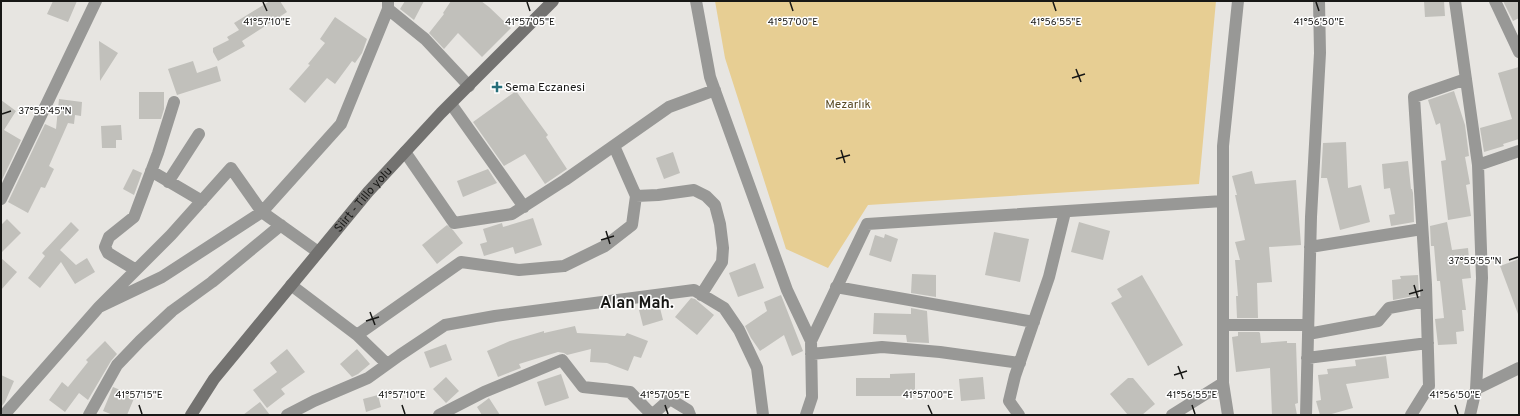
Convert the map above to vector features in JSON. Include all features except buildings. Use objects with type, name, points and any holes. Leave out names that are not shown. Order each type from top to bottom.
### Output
[{"type":"main road","name":"Siirt - Tillo yolu","points":[[191,415],[214,379],[368,192],[451,104],[553,1]]},
{"type":"street","points":[[1,199],[96,1]]},
{"type":"street","points":[[696,1],[710,77],[787,290],[811,340]]},
{"type":"street","points":[[1228,415],[1223,383],[1223,146],[1238,1]]},
{"type":"street","points":[[1306,415],[1310,248],[1320,53],[1318,1]]},
{"type":"street","points":[[1455,1],[1478,165],[1482,278],[1476,389],[1470,415]]},
{"type":"street","points":[[1495,1],[1519,52]]},
{"type":"street","points":[[99,307],[162,277],[262,212],[341,124],[388,5],[425,39],[469,86]]},
{"type":"street","points":[[1411,415],[1429,386],[1426,301],[1414,98],[1466,79]]},
{"type":"street","points":[[405,152],[454,223],[512,214],[565,180],[669,107],[715,90]]},
{"type":"street","points":[[136,270],[108,254],[105,247],[109,237],[134,217],[158,153],[174,102]]},
{"type":"street","points":[[451,104],[524,207]]},
{"type":"street","points":[[168,182],[199,134]]},
{"type":"street","points":[[357,335],[461,262],[519,270],[564,266],[605,246],[632,225],[636,196],[614,146]]},
{"type":"street","points":[[1478,165],[1519,151]]},
{"type":"street","points":[[4,415],[99,307],[171,235],[231,168],[262,212],[318,252]]},
{"type":"street","points":[[151,171],[202,202]]},
{"type":"street","points":[[636,196],[658,195],[694,190],[706,196],[715,205],[720,224],[723,248],[722,262],[701,295]]},
{"type":"street","points":[[806,415],[812,397],[811,340],[867,224],[1223,201]]},
{"type":"street","points":[[1019,415],[1010,401],[1020,363],[1049,277],[1065,212]]},
{"type":"street","points":[[88,415],[117,365],[140,341],[172,311],[212,282],[281,226]]},
{"type":"street","points":[[1310,248],[1422,229]]},
{"type":"street","points":[[291,285],[357,335],[387,364]]},
{"type":"street","points":[[836,287],[1034,322]]},
{"type":"street","points":[[287,415],[314,401],[368,378],[445,325],[495,316],[694,290],[724,308],[739,330],[757,368],[763,415]]},
{"type":"street","points":[[1223,325],[1308,329],[1378,321],[1390,308],[1426,301]]},
{"type":"street","points":[[1307,358],[1428,343]]},
{"type":"street","points":[[811,354],[882,347],[940,352],[1020,363]]},
{"type":"street","points":[[439,415],[484,392],[562,360],[583,387],[630,392],[652,415],[670,399],[688,410],[690,415]]},
{"type":"street","points":[[755,415],[757,368]]},
{"type":"street","points":[[1476,389],[1519,368]]},
{"type":"street","points":[[1172,415],[1223,383]]},
{"type":"green space","name":"Mezarlık","points":[[715,1],[1216,1],[1199,184],[868,205],[828,268],[786,249],[725,58]]},
{"type":"place","name":"Sema Eczanesi","points":[[497,87]]},
{"type":"district","name":"Alan Mah.","points":[[637,302]]}]
